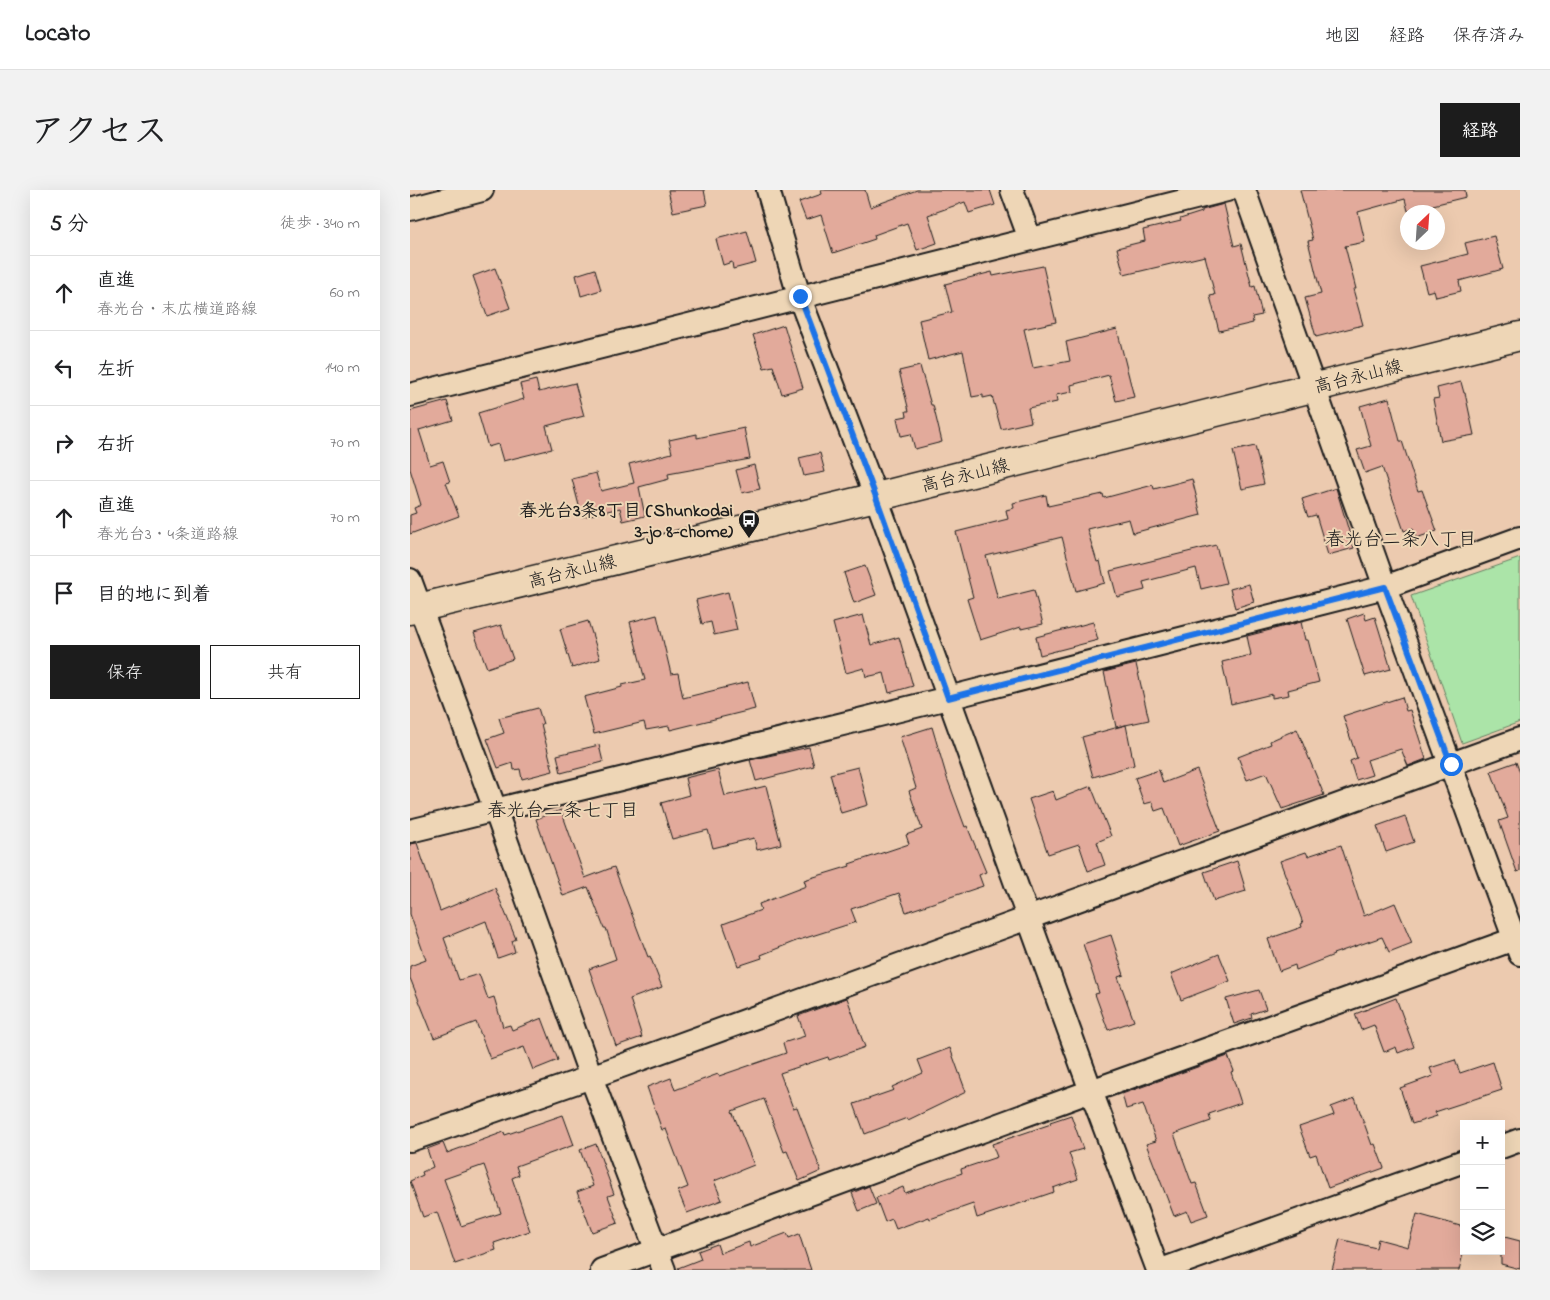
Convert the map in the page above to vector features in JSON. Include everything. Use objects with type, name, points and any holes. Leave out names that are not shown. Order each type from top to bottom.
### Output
[{"type":"street","points":[[410,209],[482,190]]},
{"type":"street","points":[[768,190],[800,296],[876,497],[1091,1091],[1160,1270],[1460,1162]]},
{"type":"street","points":[[1012,190],[1030,239]]},
{"type":"street","points":[[410,395],[1227,190]]},
{"type":"street","points":[[602,1270],[660,1260],[1091,1091],[1518,943],[1385,587],[1244,190]]},
{"type":"street","name":"高台永山線","points":[[415,609],[876,497],[1520,336]]},
{"type":"street","points":[[410,831],[948,698],[1385,587],[1520,538]]},
{"type":"street","points":[[410,580],[415,609],[495,809],[591,1078],[660,1260]]},
{"type":"street","points":[[410,1140],[591,1078],[1520,739]]},
{"type":"street","points":[[1505,1146],[1520,1140]]},
{"type":"green space","points":[[1520,558],[1520,722],[1462,743],[1411,596]]},
{"type":"building","points":[[668,190],[704,190],[707,205],[673,212]]},
{"type":"building","points":[[821,190],[865,190],[870,207],[917,190],[990,190],[995,205],[969,213],[965,202],[928,215],[937,243],[917,250],[907,223],[874,235],[875,239],[833,253],[821,215],[806,220],[799,202],[822,194]]},
{"type":"building","points":[[1300,190],[1465,190],[1466,197],[1433,205],[1406,205],[1405,199],[1358,212],[1365,242],[1345,246],[1356,289],[1353,289],[1363,325],[1316,337],[1305,298],[1321,294],[1308,241],[1313,240]]},
{"type":"building","points":[[1224,204],[1234,246],[1241,244],[1252,287],[1255,286],[1262,315],[1252,317],[1253,323],[1219,331],[1210,296],[1215,295],[1205,256],[1124,275],[1117,248],[1145,241],[1143,230],[1181,221],[1180,219],[1202,212],[1202,210]]},
{"type":"building","points":[[747,231],[756,263],[733,269],[732,262],[723,265],[716,239]]},
{"type":"building","points":[[1494,236],[1503,269],[1459,281],[1461,291],[1436,297],[1434,290],[1427,292],[1420,266],[1468,254],[1465,243]]},
{"type":"building","points":[[1043,266],[1056,322],[1024,329],[1033,368],[1070,361],[1066,342],[1117,329],[1134,397],[1116,401],[1109,375],[1071,385],[1072,392],[1056,395],[1057,402],[1028,408],[1031,422],[1001,429],[992,396],[983,398],[983,395],[972,397],[963,351],[928,360],[919,320],[952,312],[945,284],[992,272],[993,276]]},
{"type":"building","points":[[495,268],[510,308],[487,316],[473,276]]},
{"type":"building","points":[[595,269],[601,290],[581,296],[576,275]]},
{"type":"building","points":[[784,325],[803,388],[782,394],[773,366],[764,368],[753,335]]},
{"type":"building","points":[[920,366],[931,405],[933,405],[942,442],[915,449],[911,434],[901,436],[897,418],[907,416],[906,411],[909,411],[899,371]]},
{"type":"building","points":[[536,380],[539,392],[575,383],[584,416],[546,426],[552,449],[503,461],[498,444],[488,447],[478,413],[524,399],[520,384]]},
{"type":"building","points":[[1461,382],[1474,435],[1441,441],[1433,399],[1439,398],[1437,388]]},
{"type":"building","points":[[1389,398],[1400,441],[1402,441],[1418,491],[1422,490],[1437,531],[1416,538],[1413,528],[1404,531],[1382,467],[1365,473],[1357,450],[1371,446],[1360,406]]},
{"type":"building","points":[[447,401],[453,420],[419,430],[430,465],[443,461],[450,482],[446,483],[459,516],[410,534],[410,515],[416,513],[414,508],[421,505],[410,469],[410,411]]},
{"type":"building","points":[[744,428],[750,459],[668,474],[669,479],[639,487],[645,516],[623,521],[620,508],[582,517],[572,479],[596,473],[601,491],[634,483],[629,464],[672,453],[669,440],[697,434],[697,438]]},
{"type":"building","points":[[1255,446],[1264,484],[1242,489],[1233,451]]},
{"type":"building","points":[[820,453],[825,472],[804,476],[799,458]]},
{"type":"building","points":[[754,465],[760,489],[742,493],[736,470]]},
{"type":"building","points":[[1192,479],[1201,515],[1133,533],[1129,519],[1087,529],[1097,562],[1100,561],[1105,583],[1076,591],[1062,537],[986,556],[998,599],[1034,590],[1043,624],[1021,629],[1021,627],[980,640],[967,599],[973,597],[956,532],[1008,519],[1006,510],[1014,508],[1013,503],[1046,495],[1048,506],[1103,494],[1104,498],[1153,485],[1154,489]]},
{"type":"building","points":[[1336,488],[1354,548],[1328,555],[1316,515],[1308,517],[1302,499]]},
{"type":"building","points":[[1216,545],[1226,583],[1201,589],[1196,568],[1143,582],[1145,590],[1117,597],[1110,571]]},
{"type":"building","points":[[865,566],[876,595],[854,603],[844,573]]},
{"type":"building","points":[[1249,584],[1254,602],[1235,608],[1230,589]]},
{"type":"building","points":[[728,592],[737,630],[714,635],[711,622],[702,624],[696,600]]},
{"type":"building","points":[[1364,613],[1366,620],[1375,617],[1391,669],[1365,676],[1347,619]]},
{"type":"building","points":[[657,615],[671,674],[678,673],[683,698],[748,682],[755,709],[670,730],[669,726],[646,730],[644,722],[594,734],[584,697],[645,680],[630,622]]},
{"type":"building","points":[[863,615],[871,645],[899,637],[913,686],[889,693],[884,673],[866,677],[864,668],[846,673],[833,623]]},
{"type":"building","points":[[588,621],[600,659],[572,668],[560,629]]},
{"type":"building","points":[[1093,622],[1098,640],[1040,655],[1036,637]]},
{"type":"building","points":[[1301,622],[1305,640],[1308,640],[1319,682],[1288,690],[1289,695],[1272,698],[1272,694],[1231,704],[1222,662],[1251,655],[1247,636]]},
{"type":"building","points":[[501,625],[513,659],[487,668],[474,633]]},
{"type":"building","points":[[1136,664],[1149,720],[1116,727],[1104,672]]},
{"type":"building","points":[[1402,697],[1406,711],[1410,710],[1426,759],[1408,766],[1401,749],[1367,760],[1372,775],[1356,780],[1350,761],[1357,758],[1343,716]]},
{"type":"building","points":[[538,708],[553,771],[522,779],[520,769],[514,770],[513,763],[498,768],[487,739],[504,733],[499,718]]},
{"type":"building","points":[[1126,725],[1134,765],[1093,777],[1082,737]]},
{"type":"building","points":[[932,727],[947,778],[965,827],[967,826],[986,872],[979,875],[983,886],[906,912],[899,893],[851,909],[856,922],[796,941],[761,955],[762,958],[738,966],[723,924],[761,910],[759,904],[806,886],[804,880],[850,866],[849,864],[909,844],[906,835],[922,829],[909,791],[916,788],[900,737]]},
{"type":"building","points":[[1297,729],[1324,795],[1282,809],[1266,773],[1247,780],[1238,757],[1271,744],[1270,741]]},
{"type":"building","points":[[599,745],[603,762],[561,773],[557,755]]},
{"type":"building","points":[[809,747],[814,766],[756,781],[750,760]]},
{"type":"building","points":[[1516,762],[1520,773],[1520,871],[1517,872],[1499,821],[1508,818],[1491,771]]},
{"type":"building","points":[[858,767],[868,805],[841,813],[830,774]]},
{"type":"building","points":[[718,770],[725,796],[766,786],[781,844],[757,850],[754,838],[713,848],[708,830],[672,839],[661,803],[689,795],[685,778]]},
{"type":"building","points":[[1159,770],[1163,783],[1197,770],[1220,831],[1178,846],[1164,808],[1155,811],[1152,802],[1144,804],[1135,778]]},
{"type":"building","points":[[1091,786],[1111,836],[1097,842],[1105,865],[1088,871],[1079,844],[1048,854],[1029,799],[1053,791],[1056,800]]},
{"type":"building","points":[[561,810],[585,878],[614,867],[648,957],[650,956],[662,987],[630,999],[642,1037],[616,1046],[589,969],[616,959],[606,928],[604,928],[588,887],[563,896],[536,819]]},
{"type":"building","points":[[1405,816],[1414,842],[1386,852],[1377,826]]},
{"type":"building","points":[[417,843],[440,911],[495,888],[516,939],[512,941],[515,952],[498,958],[486,921],[444,938],[459,980],[479,974],[488,999],[494,997],[503,1027],[510,1025],[512,1030],[542,1018],[558,1060],[533,1070],[524,1047],[490,1059],[476,1022],[434,1038],[410,978],[410,966],[426,960],[410,914],[410,844]]},
{"type":"building","points":[[1341,845],[1364,916],[1395,903],[1412,943],[1389,952],[1382,937],[1333,954],[1296,970],[1295,965],[1279,971],[1268,939],[1302,927],[1301,924],[1303,923],[1280,861],[1306,852],[1308,856]]},
{"type":"building","points":[[1237,861],[1246,891],[1214,901],[1204,872]]},
{"type":"building","points":[[1111,935],[1124,975],[1118,977],[1134,1021],[1108,1030],[1095,994],[1099,993],[1083,944]]},
{"type":"building","points":[[1219,954],[1230,981],[1181,1000],[1171,974]]},
{"type":"building","points":[[1259,990],[1266,1009],[1251,1014],[1252,1018],[1234,1024],[1226,999]]},
{"type":"building","points":[[847,998],[865,1047],[829,1060],[828,1057],[780,1073],[793,1108],[797,1107],[821,1171],[799,1181],[787,1151],[784,1152],[764,1099],[732,1111],[754,1165],[714,1181],[722,1200],[687,1213],[678,1191],[688,1187],[666,1129],[662,1130],[647,1087],[671,1078],[675,1090],[718,1074],[719,1076],[786,1053],[783,1043],[805,1036],[798,1016]]},
{"type":"building","points":[[1396,998],[1414,1047],[1398,1053],[1396,1047],[1384,1052],[1374,1025],[1361,1030],[1355,1014]]},
{"type":"building","points":[[950,1048],[966,1092],[908,1120],[907,1118],[865,1134],[854,1104],[894,1090],[892,1087],[923,1073],[918,1060]]},
{"type":"building","points":[[1228,1056],[1234,1071],[1231,1072],[1241,1103],[1209,1114],[1211,1121],[1174,1134],[1192,1184],[1196,1183],[1208,1215],[1191,1221],[1187,1211],[1174,1216],[1146,1144],[1156,1141],[1143,1104],[1126,1109],[1122,1094]]},
{"type":"building","points":[[1455,1060],[1460,1073],[1493,1062],[1502,1090],[1435,1112],[1437,1116],[1412,1124],[1400,1088],[1433,1076],[1430,1068]]},
{"type":"building","points":[[1355,1098],[1372,1145],[1375,1144],[1384,1168],[1328,1188],[1316,1154],[1310,1156],[1299,1127],[1334,1115],[1331,1107]]},
{"type":"building","points":[[563,1115],[574,1145],[516,1166],[519,1175],[512,1178],[530,1231],[494,1243],[496,1250],[455,1264],[437,1212],[423,1217],[410,1181],[423,1175],[422,1172],[433,1167],[427,1149],[443,1143],[447,1153],[504,1132],[505,1135]],"holes":[[[484,1165],[501,1213],[461,1226],[444,1179]]]},
{"type":"building","points":[[1071,1115],[1083,1149],[1069,1153],[1078,1179],[1053,1188],[1054,1192],[977,1218],[973,1204],[896,1229],[892,1219],[885,1222],[876,1198],[903,1187],[905,1193],[962,1173],[961,1169],[997,1157],[992,1144],[1051,1124],[1050,1122]]},
{"type":"building","points":[[596,1144],[614,1194],[608,1196],[618,1223],[592,1232],[577,1192],[593,1186],[580,1150]]},
{"type":"building","points":[[869,1186],[876,1204],[859,1211],[852,1193]]},
{"type":"building","points":[[1417,1214],[1460,1226],[1460,1255],[1463,1255],[1459,1270],[1332,1270],[1340,1239],[1376,1248],[1378,1239],[1408,1247]]},
{"type":"building","points":[[787,1233],[789,1238],[799,1234],[811,1270],[679,1270],[678,1268],[701,1259],[698,1251],[717,1244],[720,1253],[749,1242],[750,1247]]},
{"type":"building","points":[[1505,1237],[1520,1241],[1520,1269],[1501,1264],[1501,1255],[1505,1255]]},
{"type":"place","name":"春光台3条8丁目 (Shunkodai 3-jo 8-chome)","points":[[749,539]]},
{"type":"district","name":"春光台二条八丁目","points":[[1401,538]]},
{"type":"district","name":"春光台二条七丁目","points":[[563,809]]},
{"type":"route","points":[[800,296],[876,497],[948,698],[1385,587],[1451,764]]}]
